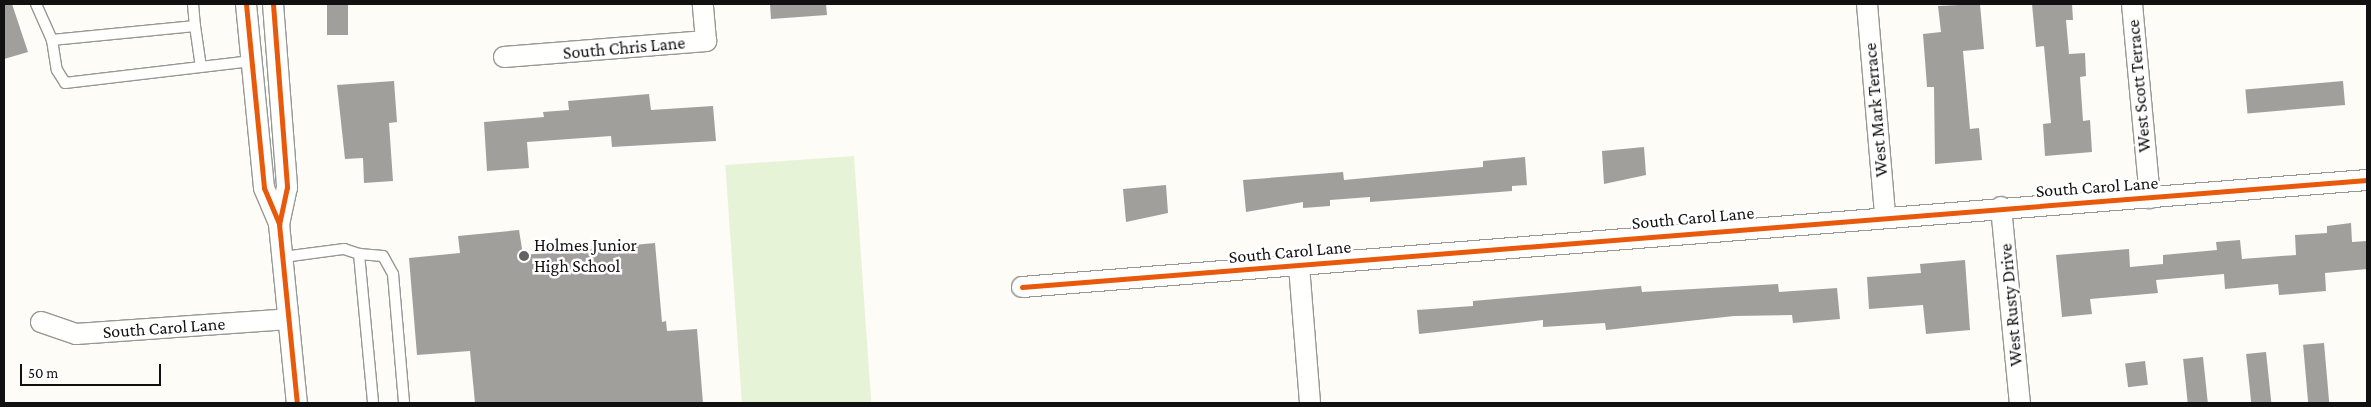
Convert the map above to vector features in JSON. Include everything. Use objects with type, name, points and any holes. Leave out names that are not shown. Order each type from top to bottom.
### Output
[{"type":"street","points":[[246,4],[264,188],[279,224],[297,403]]},
{"type":"street","points":[[273,4],[287,187],[279,224]]},
{"type":"street","name":"South Chris Lane","points":[[504,58],[706,41],[703,4]]},
{"type":"street","name":"West Mark Terrace","points":[[1868,4],[1885,216]]},
{"type":"street","name":"West Scott Terrace","points":[[2132,4],[2150,198]]},
{"type":"street","name":"South Carol Lane","points":[[1022,287],[1299,266],[1885,216],[2150,198],[2367,180]]},
{"type":"street","name":"West Rusty Drive","points":[[2001,207],[2020,403]]},
{"type":"street","points":[[1299,266],[1310,403]]},
{"type":"street","name":"South Carol Lane","points":[[41,322],[76,334],[288,319]]},
{"type":"lane","points":[[36,4],[52,40],[65,83],[252,61]]},
{"type":"lane","points":[[193,4],[201,67]]},
{"type":"lane","points":[[52,40],[195,26]]},
{"type":"lane","points":[[283,257],[344,249],[359,254],[383,256],[393,274],[404,403]]},
{"type":"lane","points":[[359,254],[373,403]]},
{"type":"green space","points":[[854,156],[871,403],[742,403],[725,165]]},
{"type":"building","points":[[4,4],[12,4],[28,52],[4,59]]},
{"type":"building","points":[[327,4],[348,4],[348,35],[327,35]]},
{"type":"building","points":[[770,4],[826,4],[827,15],[771,19]]},
{"type":"building","points":[[1980,4],[1984,49],[1963,51],[1970,129],[1979,128],[1982,160],[1935,164],[1934,87],[1927,87],[1923,34],[1941,32],[1938,6]]},
{"type":"building","points":[[2032,4],[2072,4],[2073,20],[2066,20],[2069,54],[2085,53],[2086,76],[2080,77],[2083,121],[2090,120],[2092,152],[2045,156],[2043,124],[2051,123],[2044,46],[2036,47]]},
{"type":"building","points":[[394,81],[397,122],[389,123],[393,181],[364,183],[363,158],[345,159],[337,85]]},
{"type":"building","points":[[2343,81],[2345,105],[2247,113],[2245,90]]},
{"type":"building","points":[[649,94],[651,110],[713,106],[716,141],[612,147],[611,136],[527,142],[529,168],[487,171],[484,122],[544,117],[543,112],[569,110],[568,101]]},
{"type":"building","points":[[1644,147],[1646,175],[1604,184],[1602,151]]},
{"type":"building","points":[[1525,157],[1527,185],[1512,186],[1512,191],[1370,202],[1370,197],[1330,200],[1330,206],[1303,208],[1303,202],[1246,212],[1243,180],[1343,172],[1344,180],[1483,167],[1483,161]]},
{"type":"building","points":[[1166,185],[1168,213],[1126,222],[1123,189]]},
{"type":"building","points":[[2351,223],[2352,242],[2367,241],[2367,269],[2325,273],[2326,291],[2279,295],[2278,284],[2225,289],[2224,274],[2156,280],[2158,293],[2090,299],[2092,314],[2062,317],[2056,255],[2129,249],[2130,267],[2163,264],[2163,255],[2217,250],[2216,242],[2240,240],[2242,259],[2296,255],[2295,235],[2327,233],[2327,226]]},
{"type":"building","points":[[519,230],[523,255],[655,243],[662,322],[666,321],[667,331],[697,329],[703,403],[475,403],[470,351],[417,355],[409,258],[460,253],[458,236]]},
{"type":"building","points":[[1965,260],[1970,330],[1926,334],[1923,305],[1869,309],[1867,277],[1921,273],[1920,264]]},
{"type":"building","points":[[1778,284],[1779,292],[1837,288],[1840,319],[1793,323],[1792,315],[1734,316],[1606,330],[1605,323],[1543,327],[1543,320],[1419,334],[1417,310],[1473,306],[1473,301],[1641,286],[1642,292]]},
{"type":"building","points":[[2324,343],[2329,403],[2308,403],[2303,345]]},
{"type":"building","points":[[2266,352],[2271,403],[2251,403],[2246,354]]},
{"type":"building","points":[[2203,357],[2208,403],[2188,403],[2183,359]]},
{"type":"building","points":[[2145,361],[2148,385],[2128,387],[2125,363]]},
{"type":"cycle path","points":[[246,4],[264,188],[279,224],[297,403]]},
{"type":"cycle path","points":[[273,4],[287,187],[279,224]]},
{"type":"cycle path","points":[[1022,287],[2367,180]]},
{"type":"place","name":"Holmes Junior High School","points":[[524,256]]}]
